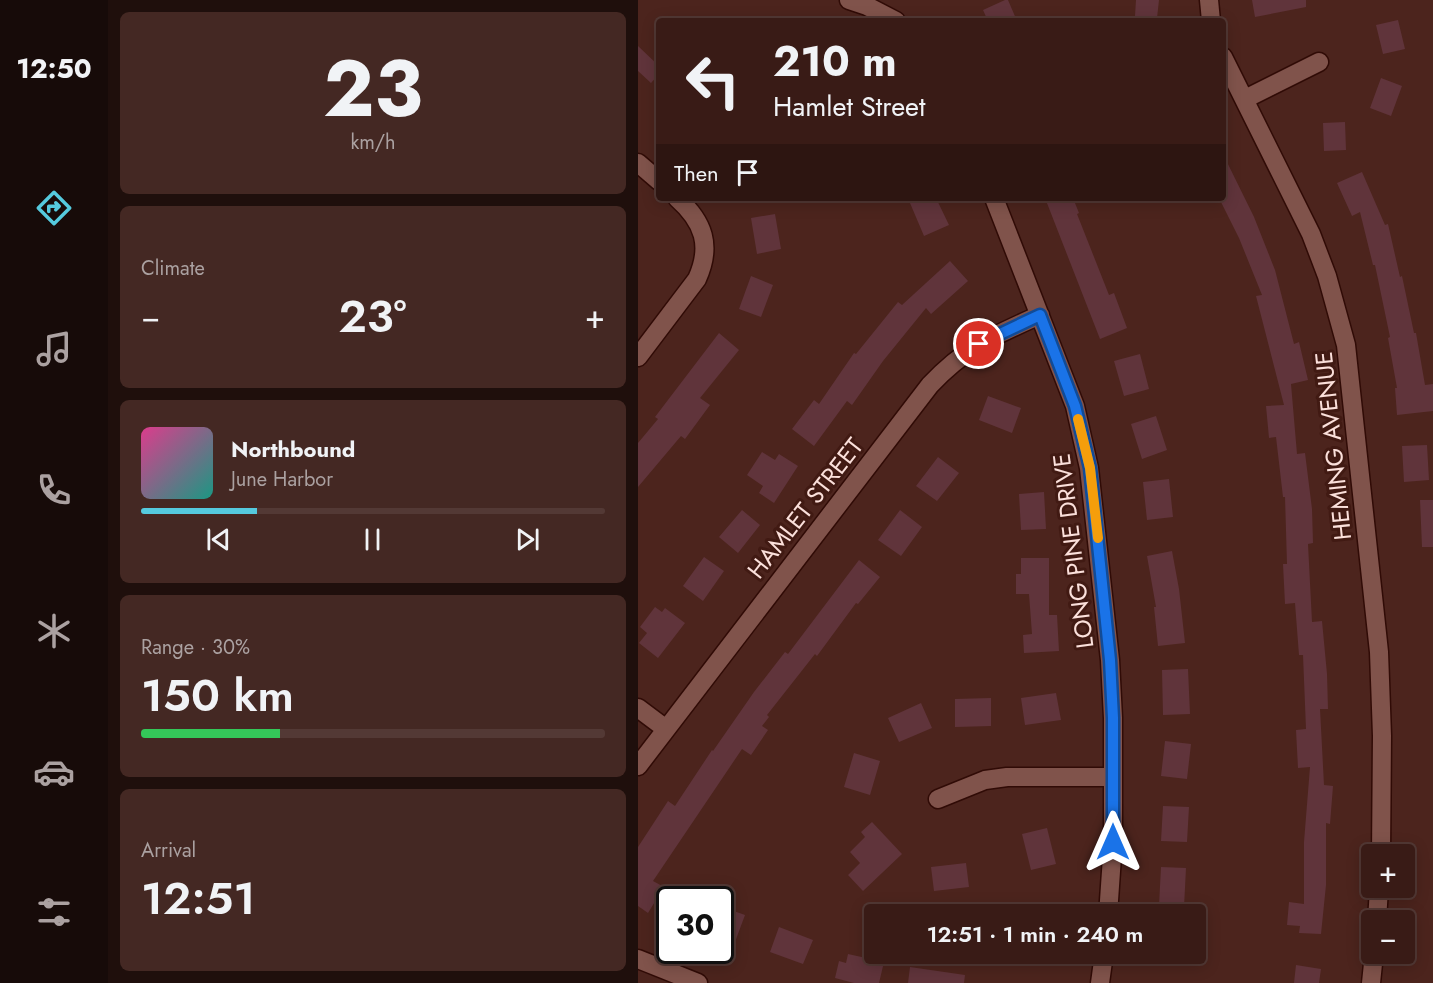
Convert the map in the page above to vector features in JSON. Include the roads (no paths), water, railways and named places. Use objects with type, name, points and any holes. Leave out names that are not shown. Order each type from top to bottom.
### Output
[{"type":"street","points":[[849,0],[890,18]]},
{"type":"street","points":[[1209,0],[1211,18]]},
{"type":"street","points":[[1245,99],[1319,62]]},
{"type":"street","name":"HEMING AVENUE","points":[[1226,63],[1311,234],[1327,276],[1346,345],[1379,652],[1382,736],[1381,844]]},
{"type":"street","points":[[638,163],[656,179]]},
{"type":"street","points":[[638,357],[697,279],[703,266],[706,251],[705,239],[699,223],[680,201]]},
{"type":"street","name":"LONG PINE DRIVE","points":[[995,201],[1075,406],[1090,468],[1110,660],[1113,842],[1109,904]]},
{"type":"street","name":"HAMLET STREET","points":[[638,766],[930,385],[948,366],[967,351],[990,337],[1040,315]]},
{"type":"street","points":[[638,708],[666,729]]},
{"type":"street","points":[[938,799],[985,780],[1007,777],[1113,777]]},
{"type":"street","points":[[638,959],[698,983]]},
{"type":"street","points":[[1100,983],[1103,964]]},
{"type":"street","points":[[1371,983],[1373,964]]}]
